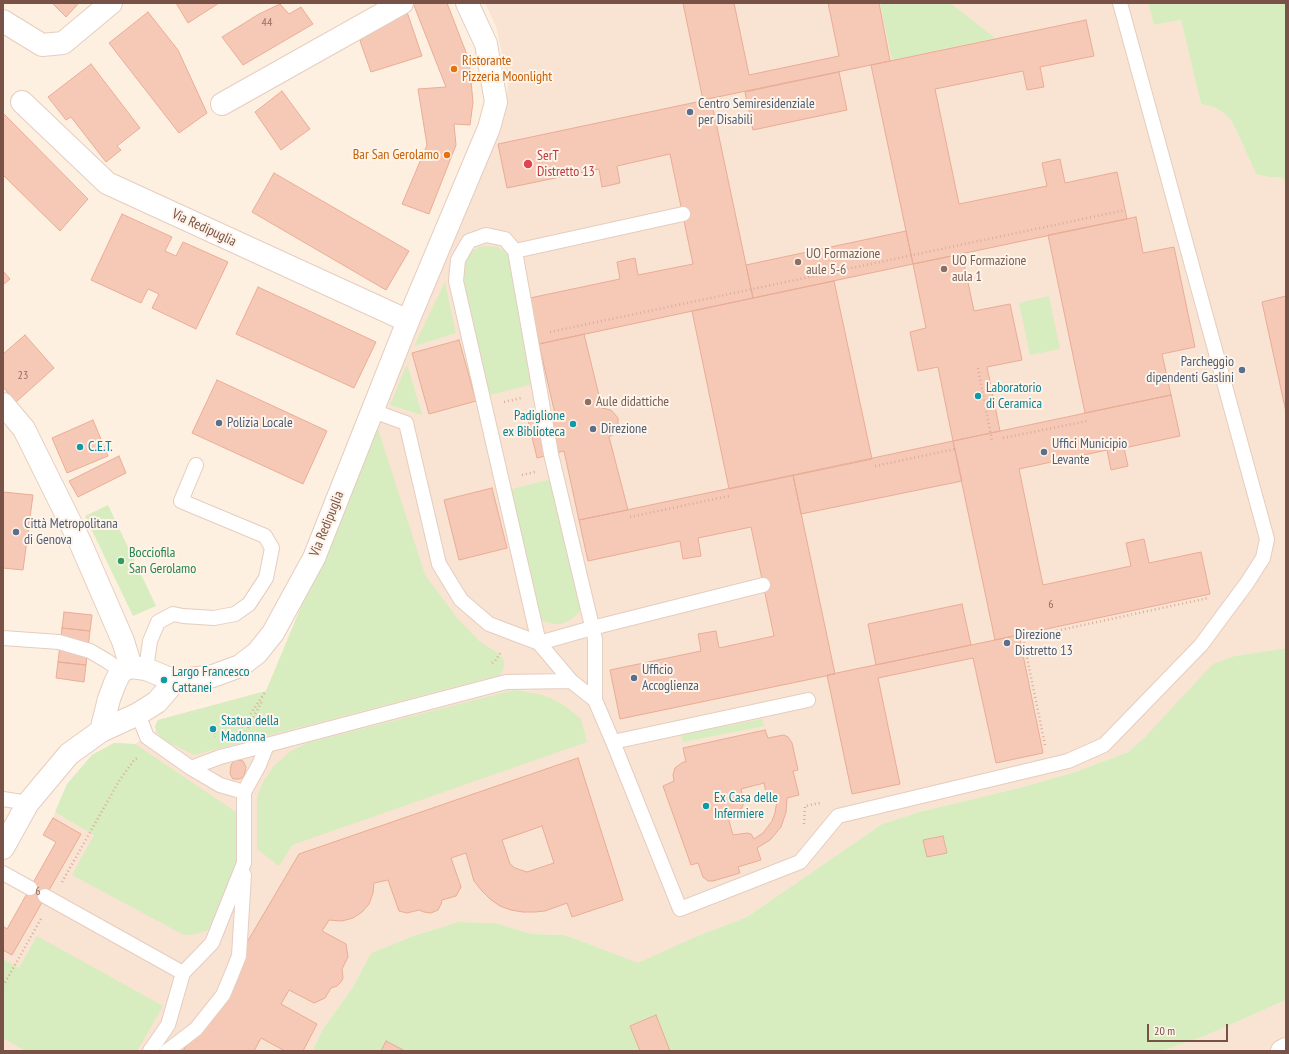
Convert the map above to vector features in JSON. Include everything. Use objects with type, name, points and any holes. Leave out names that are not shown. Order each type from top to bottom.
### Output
[{"type":"street","points":[[3,21],[42,45],[63,43],[111,3]]},
{"type":"street","points":[[222,104],[402,3]]},
{"type":"street","name":"Via Redipuglia","points":[[176,682],[214,676],[240,666],[257,653],[273,633],[314,558],[408,322],[489,128],[496,102],[486,44],[467,3]]},
{"type":"street","name":"Via Redipuglia","points":[[22,102],[107,183],[408,322]]},
{"type":"street","points":[[3,404],[24,429],[80,542],[123,641],[133,669]]},
{"type":"street","points":[[3,848],[28,803],[69,754],[101,731],[138,714],[157,702],[176,682],[133,669]]},
{"type":"street","points":[[101,731],[109,699],[115,683],[133,669]]},
{"type":"street","points":[[1282,1051],[1286,1049]]},
{"type":"lane","points":[[595,700],[571,681],[539,643],[456,281],[458,260],[468,241],[486,235],[504,239],[515,251],[554,467],[595,639],[595,700],[680,909],[800,862],[838,816],[1068,761],[1104,745],[1201,645],[1263,558],[1268,539],[1120,3]]},
{"type":"lane","points":[[515,251],[683,214]]},
{"type":"lane","points":[[373,411],[406,423],[439,564],[461,600],[489,624],[539,643],[592,628],[763,585]]},
{"type":"lane","points":[[3,638],[59,642],[90,651],[133,669],[150,641],[158,622],[173,614],[214,618],[235,614],[250,604],[266,578],[272,548],[265,536],[180,501],[196,465]]},
{"type":"lane","points":[[191,768],[220,756],[506,682],[571,681]]},
{"type":"lane","points":[[613,742],[808,700]]},
{"type":"lane","points":[[138,714],[147,737],[191,768],[220,785],[244,792]]},
{"type":"lane","points":[[167,1051],[196,1029],[223,995],[239,956],[244,863],[244,792],[259,765],[267,745]]},
{"type":"lane","points":[[3,799],[28,803]]},
{"type":"lane","points":[[150,1051],[168,1025],[183,972],[212,942],[244,863]]},
{"type":"lane","points":[[3,873],[30,888]]},
{"type":"lane","points":[[48,898],[183,972]]},
{"type":"path","points":[[544,333],[1125,210]]},
{"type":"path","points":[[978,368],[992,441]]},
{"type":"path","points":[[485,406],[541,393]]},
{"type":"path","points":[[1003,438],[1087,421]]},
{"type":"path","points":[[875,466],[955,449]]},
{"type":"path","points":[[502,481],[554,467]]},
{"type":"path","points":[[630,517],[729,496]]},
{"type":"path","points":[[1045,746],[1023,638],[1240,592]]},
{"type":"path","points":[[248,726],[266,691]]},
{"type":"path","points":[[3,986],[48,898],[119,781],[134,760],[158,745]]},
{"type":"path","points":[[805,806],[821,803]]},
{"type":"shaded area","points":[[485,3],[1148,3],[1154,25],[1181,20],[1201,104],[1214,107],[1224,113],[1232,121],[1256,174],[1268,177],[1280,177],[1286,181],[1286,648],[1235,656],[1128,752],[1075,772],[1019,788],[919,812],[882,824],[747,917],[695,937],[638,964],[565,935],[532,934],[495,923],[458,922],[413,936],[371,953],[353,987],[323,1029],[312,1051],[3,1051],[3,926],[7,929],[56,842],[43,835],[53,818],[67,784],[92,755],[114,743],[135,744],[156,731],[155,726],[158,720],[266,691],[505,113],[508,84],[496,26]]},
{"type":"shaded area","points":[[1286,1000],[1286,1051],[1162,1051],[1207,1035]]},
{"type":"green space","points":[[880,3],[950,3],[995,38],[892,60]]},
{"type":"green space","points":[[1148,3],[1286,3],[1286,181],[1280,177],[1268,177],[1256,174],[1232,121],[1224,113],[1214,107],[1201,104],[1181,20],[1154,25]]},
{"type":"green space","points":[[479,247],[498,247],[511,257],[533,384],[490,395],[462,269],[471,252]]},
{"type":"green space","points":[[445,282],[456,333],[414,346]]},
{"type":"green space","points":[[1049,296],[1060,349],[1030,355],[1019,303]]},
{"type":"green space","points":[[407,364],[422,415],[390,405]]},
{"type":"green space","points":[[377,426],[425,575],[458,619],[479,641],[499,654],[504,661],[504,667],[500,675],[194,755],[162,739],[156,731],[155,726],[158,720],[266,691]]},
{"type":"green space","points":[[552,479],[582,606],[578,613],[570,620],[561,624],[553,624],[541,620],[536,616],[508,490]]},
{"type":"green space","name":"Bocciofila San Gerolamo","points":[[108,505],[156,606],[133,616],[85,516]]},
{"type":"green space","points":[[1286,648],[1286,1000],[1207,1035],[1162,1051],[312,1051],[323,1029],[353,987],[371,953],[413,936],[458,922],[495,923],[532,934],[565,935],[638,963],[695,937],[747,917],[882,824],[919,812],[1019,788],[1075,772],[1128,752],[1145,737],[1213,664],[1235,656]]},
{"type":"green space","points":[[514,690],[539,694],[555,700],[566,707],[581,719],[587,742],[292,845],[279,866],[257,849],[257,797],[263,782],[274,766],[291,751],[307,743]]},
{"type":"green space","points":[[762,719],[764,726],[683,742],[681,735]]},
{"type":"green space","points":[[114,743],[135,744],[236,812],[239,823],[236,866],[208,930],[197,934],[184,935],[72,875],[94,835],[55,812],[67,784],[92,755]]},
{"type":"green space","points":[[37,936],[163,1006],[137,1051],[25,1051],[3,1038],[3,959],[19,968]]},
{"type":"building","points":[[52,3],[79,3],[66,17]]},
{"type":"building","points":[[176,3],[219,3],[188,23]]},
{"type":"building","points":[[413,3],[447,3],[469,60],[473,102],[470,125],[454,124],[456,145],[429,214],[402,204],[427,145],[418,89],[446,87]]},
{"type":"building","points":[[683,3],[734,3],[749,75],[839,56],[828,3],[879,3],[890,61],[703,100]]},
{"type":"building","points":[[280,4],[289,14],[301,7],[313,24],[243,65],[222,37],[259,14]]},
{"type":"building","points":[[405,6],[422,56],[371,72],[360,41],[387,15]]},
{"type":"building","points":[[148,12],[178,50],[207,113],[179,133],[109,43]]},
{"type":"building","points":[[1086,20],[1094,56],[1040,67],[1044,87],[1027,90],[1023,71],[935,89],[959,204],[1047,186],[1042,163],[1060,159],[1065,183],[1117,172],[1127,219],[913,264],[871,65]]},
{"type":"building","points":[[91,64],[140,128],[117,146],[121,150],[106,162],[71,117],[66,120],[48,97]]},
{"type":"building","points":[[839,72],[847,110],[753,130],[745,92]]},
{"type":"building","points":[[282,91],[310,129],[281,150],[255,112]]},
{"type":"building","points":[[711,99],[753,298],[539,344],[530,298],[620,279],[617,262],[635,258],[638,275],[693,264],[670,154],[617,166],[620,183],[602,187],[599,169],[507,188],[498,144]]},
{"type":"building","points":[[3,113],[88,199],[60,231],[3,175]]},
{"type":"building","points":[[274,173],[409,251],[386,290],[252,212]]},
{"type":"building","points":[[122,214],[172,237],[165,251],[176,256],[183,242],[228,262],[196,329],[152,308],[159,294],[148,289],[141,303],[91,280]]},
{"type":"building","points":[[1136,217],[1143,253],[1174,247],[1195,347],[1162,354],[1171,395],[1085,413],[1048,235]]},
{"type":"building","points":[[906,231],[913,264],[753,298],[746,265]]},
{"type":"building","points":[[962,254],[974,311],[1010,304],[1022,360],[987,367],[1000,431],[953,441],[938,367],[918,371],[910,332],[926,328],[913,264]]},
{"type":"building","points":[[3,271],[10,279],[3,285]]},
{"type":"building","points":[[834,281],[872,459],[729,489],[692,311]]},
{"type":"building","points":[[258,287],[376,342],[354,388],[236,334]]},
{"type":"building","points":[[1286,296],[1286,412],[1262,302]]},
{"type":"building","name":"Padiglione ex Biblioteca","points":[[584,334],[602,408],[611,410],[618,418],[618,428],[614,434],[609,437],[628,510],[579,520],[564,451],[537,458],[528,420],[555,414],[539,344]]},
{"type":"building","points":[[25,335],[54,368],[16,402],[3,387],[3,354]]},
{"type":"building","points":[[459,340],[476,401],[429,414],[412,353]]},
{"type":"building","points":[[217,380],[327,431],[303,484],[192,433]]},
{"type":"building","points":[[1171,395],[1180,436],[1124,448],[1128,466],[1111,470],[1107,450],[1019,469],[1043,585],[1131,566],[1126,543],[1144,539],[1149,563],[1201,552],[1210,594],[995,640],[953,441]]},
{"type":"building","name":"C.E.T.","points":[[93,420],[108,456],[67,473],[52,438]]},
{"type":"building","points":[[953,441],[962,481],[801,514],[793,475]]},
{"type":"building","points":[[119,456],[126,473],[78,497],[69,481]]},
{"type":"building","points":[[793,475],[835,674],[620,719],[610,670],[701,651],[698,634],[716,631],[719,648],[774,636],[751,527],[698,538],[701,556],[683,559],[680,541],[588,561],[579,520]]},
{"type":"building","points":[[492,488],[507,548],[459,560],[444,500]]},
{"type":"building","name":"Città Metropolitana di Genova","points":[[3,492],[33,495],[23,570],[3,568]]},
{"type":"building","points":[[962,604],[971,645],[876,665],[868,624]]},
{"type":"building","points":[[64,612],[92,615],[90,631],[62,628]]},
{"type":"building","points":[[62,628],[90,631],[86,665],[58,662]]},
{"type":"building","points":[[1019,635],[1043,753],[996,763],[973,658],[878,678],[900,784],[852,794],[827,675]]},
{"type":"building","points":[[58,662],[86,665],[84,682],[56,678]]},
{"type":"building","name":"Ex Casa delle Infermiere","points":[[765,730],[768,738],[784,735],[788,737],[792,743],[798,770],[793,771],[799,795],[787,798],[786,812],[781,827],[770,840],[757,848],[761,860],[738,867],[740,873],[713,881],[708,881],[703,877],[698,863],[691,865],[663,786],[674,781],[673,775],[675,768],[683,762],[686,762],[683,748]],"holes":[[[764,783],[767,797],[773,801],[777,801],[772,821],[763,833],[754,839],[751,834],[747,833],[733,835],[727,814],[742,808],[744,802],[741,789]]]},
{"type":"building","points":[[578,758],[623,900],[572,917],[567,903],[545,911],[523,912],[511,910],[500,906],[490,899],[474,881],[466,853],[451,858],[461,887],[456,896],[442,900],[438,910],[431,913],[419,910],[407,913],[399,911],[388,880],[374,883],[373,893],[369,904],[362,912],[353,918],[342,921],[329,920],[322,931],[346,944],[348,957],[342,969],[343,978],[341,982],[337,986],[331,988],[325,998],[314,1003],[289,990],[281,1004],[317,1024],[303,1051],[285,1051],[261,1038],[254,1051],[183,1051],[299,854]],"holes":[[[542,826],[554,863],[527,872],[515,868],[510,864],[502,840]]]},
{"type":"building","points":[[235,760],[243,761],[246,767],[244,776],[240,779],[233,779],[230,774],[231,765]]},
{"type":"building","points":[[53,818],[81,834],[12,955],[3,950],[3,926],[7,929],[56,842],[43,835]]},
{"type":"building","points":[[943,836],[947,853],[927,857],[923,840]]},
{"type":"building","points":[[656,1015],[670,1051],[640,1051],[630,1026]]},
{"type":"building","points":[[386,1041],[405,1051],[381,1051]]},
{"type":"place","name":"Ristorante Pizzeria Moonlight","points":[[454,69]]},
{"type":"place","name":"Centro Semiresidenziale per Disabili","points":[[690,112]]},
{"type":"place","name":"Bar San Gerolamo","points":[[447,155]]},
{"type":"place","name":"SerT Distretto 13","points":[[528,164]]},
{"type":"place","name":"UO Formazione aule 5-6","points":[[798,262]]},
{"type":"place","name":"UO Formazione aula 1","points":[[944,269]]},
{"type":"place","name":"Parcheggio dipendenti Gaslini","points":[[1242,370]]},
{"type":"place","name":"Laboratorio di Ceramica","points":[[978,396]]},
{"type":"place","name":"Aule didattiche","points":[[588,402]]},
{"type":"place","name":"Polizia Locale","points":[[219,423]]},
{"type":"place","name":"Padiglione ex Biblioteca","points":[[573,424]]},
{"type":"place","name":"Direzione","points":[[593,429]]},
{"type":"place","name":"C.E.T.","points":[[80,447]]},
{"type":"place","name":"Uffici Municipio Levante","points":[[1044,452]]},
{"type":"place","name":"Città Metropolitana di Genova","points":[[16,532]]},
{"type":"place","name":"Bocciofila San Gerolamo","points":[[121,561]]},
{"type":"place","name":"Direzione Distretto 13","points":[[1007,643]]},
{"type":"place","name":"Ufficio Accoglienza","points":[[634,678]]},
{"type":"place","name":"Largo Francesco Cattanei","points":[[164,680]]},
{"type":"place","name":"Statua della Madonna","points":[[213,729]]},
{"type":"place","name":"Ex Casa delle Infermiere","points":[[706,806]]}]
